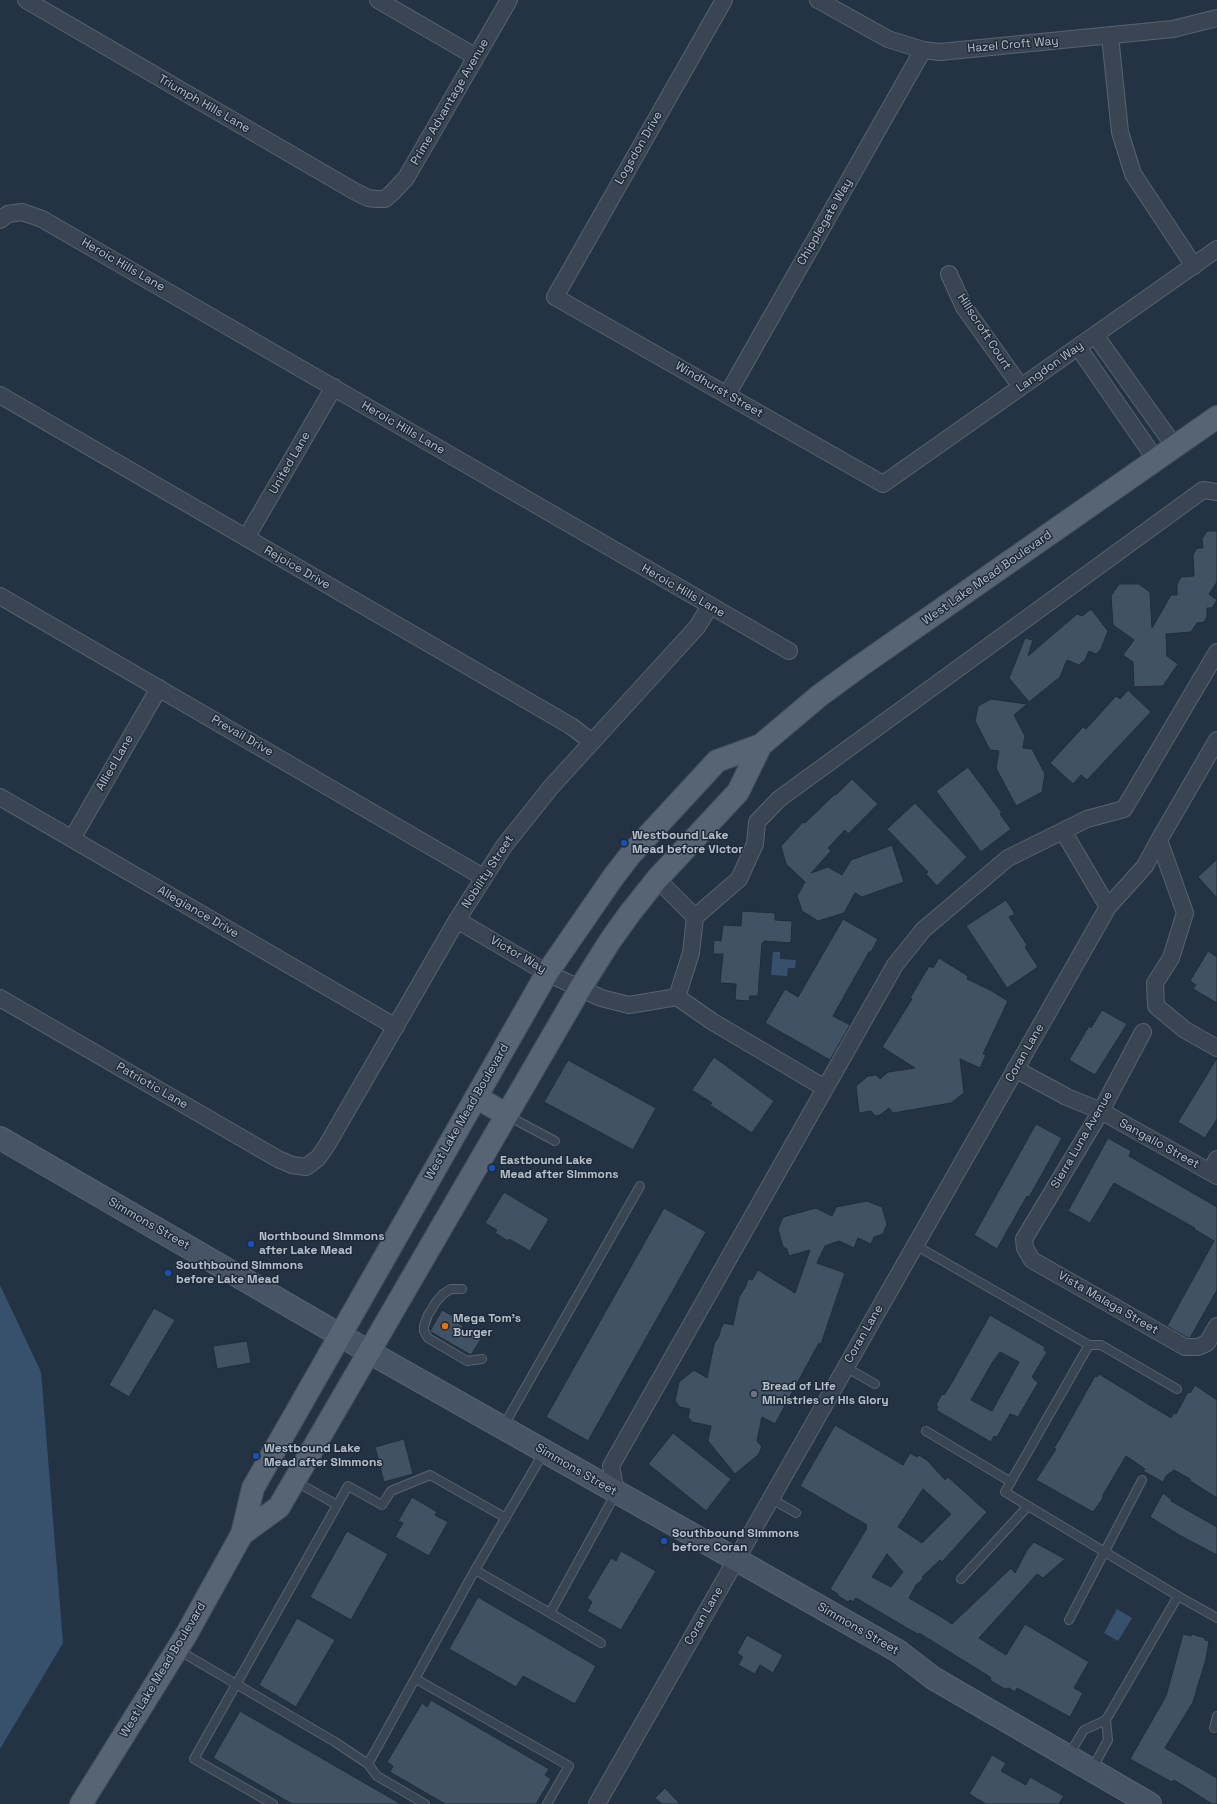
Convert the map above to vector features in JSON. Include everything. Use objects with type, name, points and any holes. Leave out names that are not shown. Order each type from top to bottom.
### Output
[{"type":"main road","name":"West Lake Mead Boulevard","points":[[81,1804],[177,1650],[242,1534],[252,1488],[547,973],[614,876],[648,833],[717,761],[761,745],[818,696],[1217,417]]},
{"type":"main road","name":"West Lake Mead Boulevard","points":[[242,1534],[279,1507],[581,987],[614,936],[657,879],[738,792],[761,745]]},
{"type":"main road","points":[[476,1097],[507,1115]]},
{"type":"main road","name":"Simmons Street","points":[[0,1138],[340,1336],[736,1561],[898,1651],[933,1678],[1150,1804]]},
{"type":"street","name":"Triumph Hills Lane","points":[[26,0],[354,191],[368,198],[384,199]]},
{"type":"street","points":[[378,0],[476,57]]},
{"type":"street","name":"Prime Advantage Avenue","points":[[384,199],[396,190],[406,178],[509,0]]},
{"type":"street","name":"Logsdon Drive","points":[[555,297],[724,0]]},
{"type":"street","name":"Hazel Croft Way","points":[[818,0],[888,39],[923,50],[940,52],[1173,29],[1217,18]]},
{"type":"street","points":[[1110,36],[1120,132],[1133,174],[1194,266]]},
{"type":"street","name":"Chipplegate Way","points":[[727,395],[923,50]]},
{"type":"street","name":"Heroic Hills Lane","points":[[0,220],[15,212],[29,213],[42,219],[789,651]]},
{"type":"street","name":"Langdon Way","points":[[883,484],[1217,249]]},
{"type":"street","name":"Hillscroft Court","points":[[948,274],[964,307],[1021,387]]},
{"type":"street","name":"Windhurst Street","points":[[555,297],[883,484]]},
{"type":"street","points":[[1096,335],[1175,447]]},
{"type":"street","points":[[1078,347],[1156,460]]},
{"type":"street","name":"United Lane","points":[[246,538],[334,387]]},
{"type":"street","name":"Rejoice Drive","points":[[0,395],[571,726],[592,742]]},
{"type":"street","points":[[825,1088],[712,1022],[677,997],[691,953],[694,917],[739,879],[755,844],[757,822],[779,799],[1204,490],[1217,492]]},
{"type":"street","name":"Prevail Drive","points":[[0,596],[483,877]]},
{"type":"street","name":"Nobility Street","points":[[306,1167],[318,1158],[327,1146],[483,877],[527,816],[697,627],[710,606]]},
{"type":"street","points":[[616,1493],[611,1466],[612,1463],[895,965],[923,930],[1008,858],[1087,819],[1124,808],[1217,652]]},
{"type":"street","name":"Allied Lane","points":[[72,839],[159,688]]},
{"type":"street","name":"Coran Lane","points":[[597,1804],[1108,906],[1145,866],[1217,740]]},
{"type":"street","name":"Allegiance Drive","points":[[0,797],[396,1027]]},
{"type":"street","points":[[1063,831],[1108,906]]},
{"type":"street","points":[[1159,840],[1185,913],[1171,958],[1155,983],[1156,1006],[1185,1030],[1217,1048]]},
{"type":"street","points":[[657,879],[694,917]]},
{"type":"street","name":"Victor Way","points":[[457,920],[547,973],[581,987],[601,998],[629,1006],[677,997]]},
{"type":"street","name":"Patriotic Lane","points":[[0,998],[278,1159],[292,1165],[306,1167]]},
{"type":"street","name":"Sierra Luna Avenue","points":[[1025,1248],[1024,1239],[1100,1111],[1143,1032]]},
{"type":"street","name":"Sangallo Street","points":[[1016,1069],[1067,1097],[1100,1111],[1215,1169]]},
{"type":"street","name":"Vista Malaga Street","points":[[1025,1248],[1032,1260],[1185,1347],[1198,1347],[1207,1343],[1217,1326]]},
{"type":"lane","points":[[507,1115],[556,1141]]},
{"type":"lane","points":[[502,1428],[640,1186]]},
{"type":"lane","points":[[915,1245],[1089,1345],[1101,1345],[1177,1389]]},
{"type":"lane","points":[[462,1289],[451,1289],[440,1298],[428,1315],[424,1326],[424,1332],[428,1338],[467,1360],[482,1359]]},
{"type":"lane","points":[[1089,1345],[1005,1492],[1217,1618]]},
{"type":"lane","points":[[845,1367],[875,1384]]},
{"type":"lane","points":[[926,1431],[1011,1482]]},
{"type":"lane","points":[[368,1764],[475,1570],[544,1452]]},
{"type":"lane","points":[[273,1804],[194,1760],[348,1486],[382,1505],[391,1491],[430,1475],[506,1518]]},
{"type":"lane","points":[[1068,1620],[1142,1480]]},
{"type":"lane","points":[[294,1481],[337,1506]]},
{"type":"lane","points":[[550,1613],[616,1493]]},
{"type":"lane","points":[[770,1498],[796,1513]]},
{"type":"lane","points":[[961,1580],[1028,1506]]},
{"type":"lane","points":[[475,1570],[601,1643]]},
{"type":"lane","points":[[1068,1756],[1084,1730],[1106,1720],[1178,1596]]},
{"type":"lane","points":[[177,1650],[335,1742],[368,1764],[377,1776],[425,1804]]},
{"type":"lane","points":[[416,1679],[569,1766],[547,1804]]},
{"type":"lane","points":[[1214,1728],[1217,1716]]},
{"type":"lane","points":[[1091,1770],[1108,1740],[1106,1720]]},
{"type":"water","points":[[773,952],[780,952],[780,959],[796,960],[795,968],[788,968],[787,976],[771,975]]},
{"type":"water","points":[[0,1285],[41,1372],[63,1643],[0,1749]]},
{"type":"water","points":[[1117,1609],[1132,1618],[1118,1641],[1104,1633]]},
{"type":"building","points":[[1207,531],[1217,531],[1217,582],[1209,594],[1217,600],[1212,608],[1207,608],[1207,617],[1204,622],[1197,623],[1191,632],[1166,634],[1167,656],[1178,664],[1163,686],[1134,687],[1133,662],[1123,655],[1134,640],[1113,625],[1111,596],[1119,584],[1139,584],[1150,592],[1152,628],[1171,595],[1177,595],[1177,584],[1181,577],[1194,576],[1193,555],[1197,548],[1203,548],[1202,539]]},
{"type":"building","points":[[1091,609],[1108,631],[1101,649],[1096,654],[1089,651],[1085,660],[1079,665],[1067,660],[1060,677],[1029,702],[1009,678],[1025,638],[1033,640],[1028,656],[1077,614],[1082,616]]},
{"type":"building","points":[[1128,690],[1151,712],[1087,780],[1081,775],[1073,784],[1050,763],[1083,727],[1086,729],[1116,696],[1120,699]]},
{"type":"building","points":[[991,699],[1027,704],[1014,715],[1025,736],[1023,748],[1032,749],[1045,774],[1042,792],[1016,806],[996,768],[999,751],[990,750],[975,721],[978,706]]},
{"type":"building","points":[[968,767],[1002,813],[1000,814],[1011,829],[981,852],[936,791]]},
{"type":"building","points":[[852,779],[878,804],[848,834],[845,830],[828,848],[831,851],[811,873],[828,867],[842,875],[851,860],[892,845],[904,882],[862,897],[855,893],[844,913],[818,921],[802,911],[797,896],[805,882],[786,864],[781,846],[803,822],[805,823]]},
{"type":"building","points":[[915,803],[967,857],[937,886],[926,874],[928,872],[887,829]]},
{"type":"building","points":[[1217,859],[1217,898],[1198,877]]},
{"type":"building","points":[[1006,900],[1015,914],[1009,917],[1027,945],[1025,947],[1038,967],[1007,988],[966,926]]},
{"type":"building","points":[[742,911],[775,913],[775,920],[792,921],[791,943],[764,941],[764,943],[762,943],[758,996],[750,996],[749,1001],[735,1000],[736,984],[720,983],[723,954],[713,954],[714,940],[721,941],[723,925],[741,926]]},
{"type":"building","points":[[843,919],[878,939],[871,952],[869,952],[833,1016],[850,1025],[830,1060],[765,1023],[785,989],[798,997]]},
{"type":"building","points":[[1208,951],[1217,957],[1217,1003],[1193,989],[1196,985],[1190,981]]},
{"type":"building","points":[[939,958],[968,976],[967,979],[1008,1001],[983,1054],[986,1055],[980,1068],[960,1059],[964,1093],[951,1103],[893,1113],[889,1108],[880,1115],[875,1116],[871,1111],[859,1113],[856,1086],[868,1076],[876,1075],[880,1079],[888,1072],[915,1068],[882,1047],[912,999],[910,998],[929,966],[933,968]]},
{"type":"building","points":[[1102,1010],[1127,1024],[1095,1075],[1069,1060],[1089,1026],[1091,1028]]},
{"type":"building","points":[[714,1057],[774,1101],[752,1133],[710,1105],[712,1103],[692,1090]]},
{"type":"building","points":[[1217,1058],[1217,1119],[1205,1138],[1178,1122]]},
{"type":"building","points":[[568,1060],[656,1108],[633,1150],[544,1102]]},
{"type":"building","points":[[1036,1124],[1062,1138],[1029,1197],[1027,1196],[997,1249],[974,1235]]},
{"type":"building","points":[[1108,1138],[1131,1151],[1129,1156],[1217,1207],[1217,1290],[1190,1338],[1167,1326],[1214,1241],[1194,1229],[1195,1228],[1114,1183],[1090,1223],[1068,1211]]},
{"type":"building","points":[[504,1192],[549,1219],[530,1251],[495,1233],[497,1230],[485,1223]]},
{"type":"building","points":[[867,1201],[882,1207],[887,1224],[883,1234],[874,1237],[871,1244],[858,1238],[854,1248],[839,1241],[825,1246],[817,1263],[845,1273],[821,1344],[819,1343],[775,1424],[762,1417],[757,1441],[762,1447],[758,1455],[735,1474],[708,1441],[711,1426],[692,1422],[688,1417],[690,1409],[680,1407],[675,1401],[679,1382],[694,1370],[707,1378],[714,1344],[719,1336],[721,1328],[724,1323],[733,1325],[739,1297],[746,1286],[748,1279],[752,1280],[758,1270],[795,1293],[810,1250],[789,1256],[787,1249],[783,1247],[778,1229],[783,1217],[816,1208],[832,1216],[836,1207]]},
{"type":"building","points":[[664,1208],[706,1232],[588,1441],[546,1417]]},
{"type":"building","points":[[154,1308],[175,1320],[129,1397],[109,1385]]},
{"type":"building","points":[[442,1310],[460,1320],[458,1323],[463,1326],[462,1328],[481,1339],[471,1355],[430,1331]]},
{"type":"building","points":[[990,1315],[1045,1347],[1044,1350],[1047,1352],[1032,1377],[1038,1383],[1018,1417],[1010,1414],[997,1437],[994,1436],[991,1442],[936,1410],[938,1407],[936,1405],[942,1394],[944,1395]],"holes":[[[1000,1352],[1019,1362],[992,1411],[971,1400]]]},
{"type":"building","points":[[247,1341],[251,1363],[217,1369],[213,1346]]},
{"type":"building","points":[[1099,1374],[1171,1418],[1174,1413],[1176,1414],[1188,1392],[1190,1393],[1195,1385],[1217,1400],[1217,1498],[1174,1470],[1166,1476],[1163,1482],[1143,1471],[1145,1469],[1126,1456],[1103,1495],[1103,1498],[1093,1512],[1036,1480],[1056,1449],[1054,1448],[1095,1376],[1097,1377]]},
{"type":"building","points":[[835,1425],[903,1465],[910,1453],[917,1457],[919,1455],[928,1461],[945,1480],[948,1477],[987,1512],[942,1562],[940,1560],[922,1577],[923,1579],[916,1585],[909,1598],[952,1624],[1011,1568],[1015,1573],[1027,1550],[1034,1542],[1065,1559],[1043,1578],[1037,1574],[979,1638],[1006,1655],[1025,1624],[1089,1662],[1074,1688],[1083,1693],[1070,1717],[1017,1688],[1015,1692],[1009,1688],[1005,1689],[991,1681],[990,1677],[919,1633],[919,1635],[856,1598],[853,1602],[850,1600],[848,1602],[837,1595],[838,1594],[830,1589],[867,1528],[867,1525],[800,1486]],"holes":[[[923,1489],[951,1514],[922,1543],[898,1527]],[[887,1554],[903,1572],[891,1587],[872,1577]]]},
{"type":"building","points":[[673,1433],[731,1479],[706,1511],[648,1464]]},
{"type":"building","points":[[404,1439],[413,1474],[384,1482],[375,1447]]},
{"type":"building","points":[[1163,1493],[1172,1500],[1171,1501],[1217,1527],[1217,1555],[1181,1536],[1150,1517]]},
{"type":"building","points":[[412,1497],[437,1512],[435,1515],[448,1522],[429,1556],[395,1537],[403,1523],[398,1521]]},
{"type":"building","points":[[347,1531],[388,1554],[351,1620],[310,1597]]},
{"type":"building","points":[[621,1551],[656,1571],[621,1630],[587,1611],[592,1602],[587,1598],[611,1558],[616,1561]]},
{"type":"building","points":[[478,1597],[596,1666],[575,1704],[523,1676],[516,1687],[449,1649]]},
{"type":"building","points":[[297,1618],[335,1640],[296,1707],[259,1685]]},
{"type":"building","points":[[1183,1634],[1191,1636],[1192,1634],[1205,1638],[1205,1640],[1209,1641],[1206,1659],[1193,1702],[1165,1748],[1217,1778],[1217,1804],[1212,1804],[1174,1780],[1172,1782],[1130,1759],[1166,1696]]},
{"type":"building","points":[[747,1635],[783,1655],[773,1673],[760,1665],[755,1674],[738,1665],[743,1657],[737,1653]]},
{"type":"building","points":[[431,1700],[549,1769],[545,1775],[551,1779],[536,1804],[445,1804],[390,1772],[393,1766],[387,1762],[422,1703],[427,1707]]},
{"type":"building","points":[[240,1711],[401,1804],[292,1804],[213,1758]]},
{"type":"building","points":[[992,1755],[1006,1763],[1001,1771],[1026,1785],[1030,1777],[1064,1796],[1059,1804],[986,1804],[969,1794]]},
{"type":"building","points":[[665,1788],[680,1804],[662,1804],[655,1798]]},
{"type":"place","name":"Westbound Lake Mead before Victor","points":[[624,843]]},
{"type":"place","name":"Eastbound Lake Mead after Simmons","points":[[492,1168]]},
{"type":"place","name":"Northbound Simmons after Lake Mead","points":[[251,1244]]},
{"type":"place","name":"Southbound Simmons before Lake Mead","points":[[168,1273]]},
{"type":"place","name":"Mega Tom's Burger","points":[[445,1326]]},
{"type":"place","name":"Bread of Life Ministries of His Glory","points":[[754,1394]]},
{"type":"place","name":"Westbound Lake Mead after Simmons","points":[[256,1456]]},
{"type":"place","name":"Southbound Simmons before Coran","points":[[664,1541]]}]
